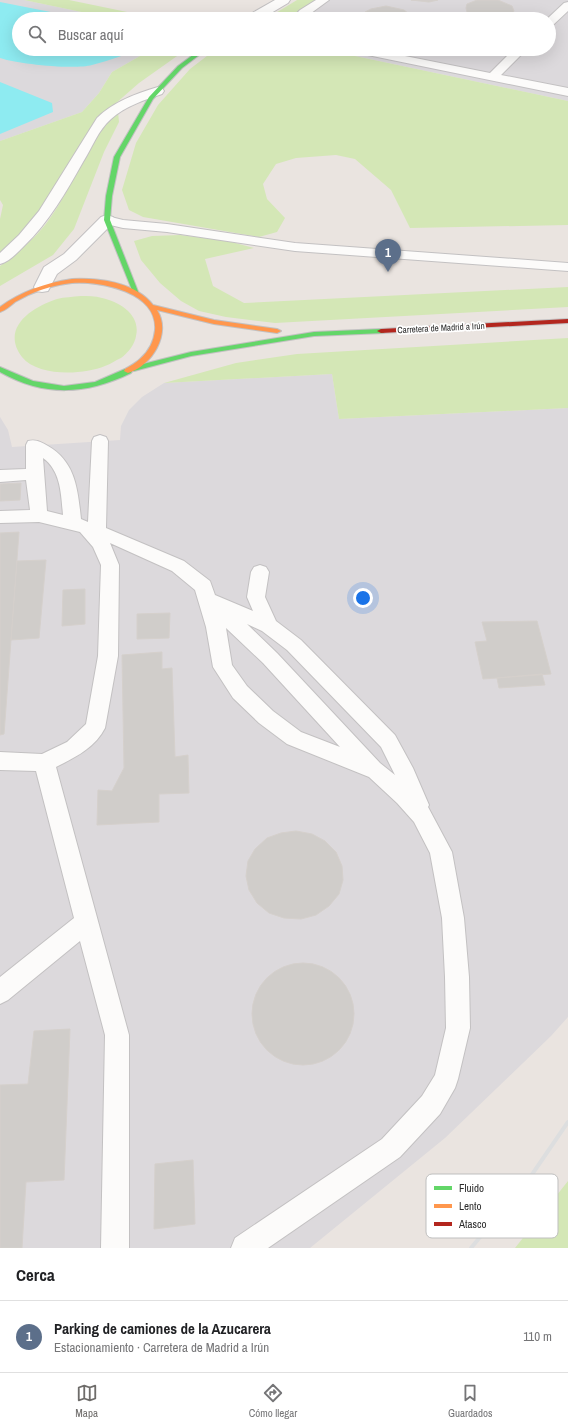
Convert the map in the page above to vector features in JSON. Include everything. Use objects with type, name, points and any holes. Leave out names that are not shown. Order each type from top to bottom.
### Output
[{"type":"main road","points":[[136,294],[107,220],[109,196],[117,157],[151,98],[180,68],[195,56]]},
{"type":"main road","points":[[0,304],[42,287],[76,281],[92,281],[109,283],[136,294],[152,306],[198,320],[246,329],[314,334]]},
{"type":"main road","points":[[0,310],[11,301],[24,294]]},
{"type":"main road","points":[[0,369],[25,382],[40,386],[73,388],[106,382],[121,376],[146,359],[154,349],[159,338],[160,327],[158,316],[152,306]]},
{"type":"main road","name":"Carretera de Madrid a Irún","points":[[314,334],[568,321]]},
{"type":"main road","points":[[134,368],[191,354],[314,334]]},
{"type":"street","points":[[264,12],[284,0]]},
{"type":"street","points":[[42,287],[50,271],[70,256],[107,220]]},
{"type":"lane","points":[[304,12],[324,0]]},
{"type":"lane","points":[[556,16],[568,5]]},
{"type":"lane","points":[[388,56],[568,92]]},
{"type":"lane","points":[[492,77],[514,56]]},
{"type":"lane","points":[[0,260],[22,241],[43,217],[105,117],[123,104],[158,91]]},
{"type":"lane","points":[[107,220],[123,224],[168,228],[295,247],[568,267]]},
{"type":"lane","points":[[84,527],[100,441]]},
{"type":"lane","points":[[0,761],[44,763],[74,748],[95,728],[106,663],[110,565],[101,544],[84,527],[65,473],[54,458],[34,446],[39,516]]},
{"type":"lane","points":[[0,476],[35,474]]},
{"type":"lane","points":[[0,517],[39,516],[84,527],[178,566],[203,586],[216,627],[223,666],[240,692],[266,717],[294,738],[376,770]]},
{"type":"lane","points":[[260,572],[256,596],[268,626]]},
{"type":"lane","points":[[207,598],[268,626],[294,645],[388,741],[403,768],[422,815],[441,852],[453,918],[457,977],[458,1028],[446,1078],[431,1105],[391,1148],[245,1248]]},
{"type":"lane","points":[[207,598],[270,658],[376,770],[405,796],[422,815]]},
{"type":"lane","points":[[44,763],[117,1035],[115,1248]]},
{"type":"lane","points":[[0,992],[86,922]]},
{"type":"shaded area","points":[[0,0],[24,0],[81,12],[12,12],[12,56],[140,56],[112,72],[99,93],[82,112],[0,141]]},
{"type":"shaded area","points":[[316,0],[568,0],[568,101],[355,56],[556,56],[556,12],[299,12]]},
{"type":"shaded area","points":[[332,374],[339,419],[568,408],[568,1017],[551,1036],[445,1138],[310,1248],[0,1248],[0,417],[8,430],[12,447],[120,440],[121,426],[129,410],[142,397],[164,383]]},
{"type":"green space","points":[[24,0],[69,0],[127,12],[81,12]]},
{"type":"green space","points":[[297,0],[316,0],[299,12],[277,12]]},
{"type":"green space","points":[[140,56],[177,56],[139,83],[99,118],[59,178],[38,216],[0,254],[0,219],[3,205],[0,200],[0,141],[82,112],[99,93],[112,72]]},
{"type":"green space","points":[[207,56],[355,56],[568,101],[568,225],[410,228],[391,190],[355,159],[336,155],[296,158],[276,164],[263,184],[267,199],[285,218],[277,232],[259,237],[143,217],[129,210],[122,190],[136,143],[158,105],[190,69]]},
{"type":"green space","points":[[118,112],[119,122],[104,152],[74,229],[53,255],[0,286],[0,266],[24,247],[45,225],[55,211],[96,137]]},
{"type":"green space","points":[[180,235],[228,241],[254,248],[205,259],[213,286],[244,303],[568,287],[568,307],[275,323],[226,317],[199,311],[181,301],[160,283],[141,260],[134,241],[152,236]]},
{"type":"green space","points":[[81,296],[97,297],[109,300],[122,306],[132,316],[137,329],[134,342],[126,354],[109,364],[96,369],[73,372],[49,371],[29,363],[22,357],[16,347],[15,337],[17,328],[22,320],[29,313],[47,303],[60,298]]},
{"type":"green space","points":[[568,338],[568,408],[339,419],[332,374],[164,383],[236,363],[297,354]]},
{"type":"green space","points":[[568,1181],[568,1248],[515,1248],[523,1238],[558,1238],[558,1194]]},
{"type":"water","points":[[0,2],[51,12],[12,12],[12,56],[122,56],[92,65],[73,67],[46,66],[0,58]]},
{"type":"water","points":[[0,82],[52,103],[53,112],[0,134]]},
{"type":"building","points":[[411,0],[438,0],[429,2]]},
{"type":"building","points":[[477,0],[498,0],[512,6],[514,11],[467,12],[467,4]]},
{"type":"building","points":[[386,6],[404,10],[406,12],[365,12],[371,9]]},
{"type":"building","points":[[21,483],[20,500],[0,501],[0,484]]},
{"type":"building","points":[[19,532],[4,734],[0,735],[0,533]]},
{"type":"building","points":[[46,560],[39,638],[11,640],[17,561]]},
{"type":"building","points":[[85,589],[85,624],[62,626],[63,590]]},
{"type":"building","points":[[170,613],[169,638],[137,639],[137,614]]},
{"type":"building","points":[[537,621],[551,674],[483,679],[475,642],[487,641],[482,622]]},
{"type":"building","points":[[162,652],[162,669],[172,668],[175,757],[188,755],[189,793],[159,794],[159,822],[97,825],[98,790],[112,791],[124,768],[122,655]]},
{"type":"building","points":[[542,674],[545,685],[499,688],[497,678]]},
{"type":"building","points":[[296,831],[312,834],[325,841],[336,852],[342,866],[343,880],[339,894],[329,906],[316,915],[301,919],[284,918],[269,913],[257,903],[249,890],[246,876],[248,861],[255,849],[267,838],[281,833]]},
{"type":"building","points":[[303,963],[323,967],[331,971],[339,978],[346,986],[350,994],[354,1014],[350,1034],[346,1042],[339,1050],[331,1057],[323,1061],[303,1065],[283,1061],[275,1057],[267,1050],[260,1042],[256,1034],[252,1014],[256,994],[260,986],[267,978],[275,971],[283,967]]},
{"type":"building","points":[[70,1029],[64,1180],[26,1182],[22,1248],[0,1248],[0,1085],[28,1084],[34,1031]]},
{"type":"building","points":[[193,1160],[195,1224],[154,1229],[155,1164]]},
{"type":"railway","points":[[532,1174],[568,1122]]},
{"type":"railway","points":[[471,1248],[479,1238]]},
{"type":"traffic: fast","points":[[136,294],[107,220],[109,196],[117,157],[151,98],[180,67],[195,56]]},
{"type":"traffic: fast","points":[[134,369],[191,354],[314,334],[381,331]]},
{"type":"traffic: fast","points":[[0,369],[31,384],[64,388],[97,384],[113,379],[128,371]]},
{"type":"traffic: slow","points":[[0,310],[26,293],[56,283],[72,281],[103,282],[135,293],[147,302],[155,313],[159,324],[158,337],[153,349],[143,360],[128,371]]},
{"type":"traffic: slow","points":[[152,307],[214,322],[277,331]]},
{"type":"traffic: jam","points":[[381,331],[568,321]]},
{"type":"place","name":"Parking de camiones de la Azucarera","points":[[388,272]]}]
